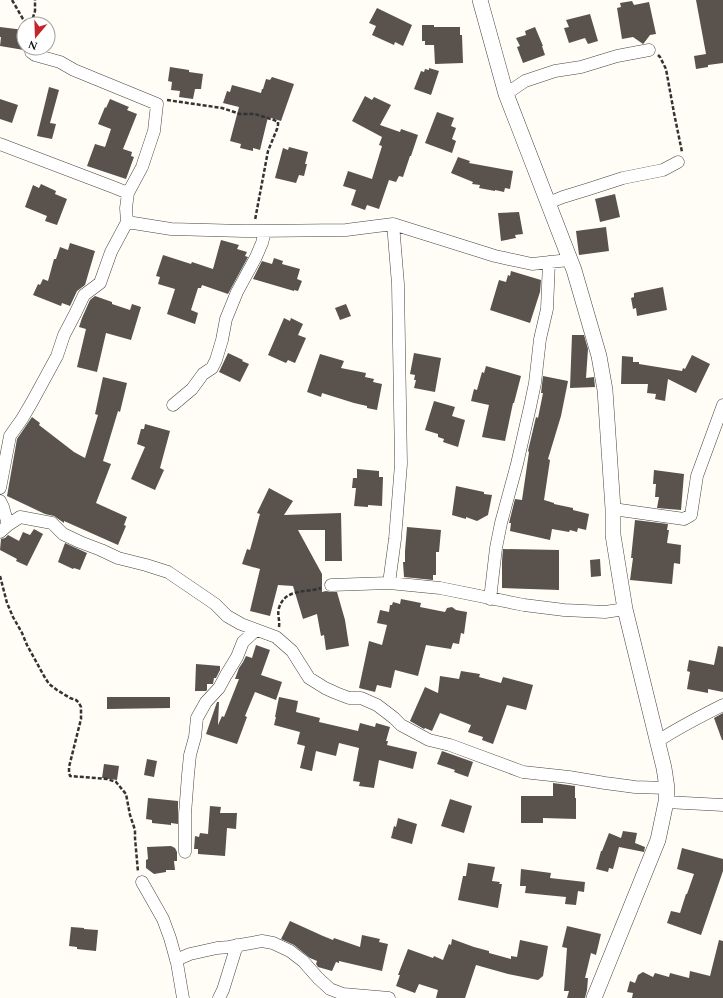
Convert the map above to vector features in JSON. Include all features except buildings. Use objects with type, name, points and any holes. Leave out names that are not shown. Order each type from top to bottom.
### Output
[{"type":"street","points":[[480,0],[506,94],[574,270],[599,356],[605,390],[613,509],[613,535],[625,609],[664,768],[666,795],[658,840],[594,998]]},
{"type":"street","points":[[506,94],[525,81],[555,70],[581,66],[617,56],[648,50]]},
{"type":"street","points":[[0,488],[10,436],[29,408],[57,356],[64,335],[84,295],[100,283],[111,252],[127,222],[126,208],[128,193],[142,167],[154,131],[157,104],[74,70],[60,62],[39,56]]},
{"type":"street","points":[[0,144],[128,193]]},
{"type":"street","points":[[548,203],[623,178],[663,170],[678,162]]},
{"type":"street","points":[[127,222],[171,229],[260,231],[346,230],[393,224],[495,256],[532,264],[569,260]]},
{"type":"street","points":[[389,583],[395,539],[401,464],[398,284],[393,224]]},
{"type":"street","points":[[173,405],[192,389],[203,374],[212,368],[216,360],[226,319],[236,292],[256,257],[262,243],[260,231]]},
{"type":"street","points":[[490,599],[496,548],[501,523],[517,464],[535,383],[540,339],[547,309],[549,262]]},
{"type":"street","points":[[613,509],[684,519],[691,515],[697,476],[723,405]]},
{"type":"street","points":[[0,501],[3,507],[4,529]]},
{"type":"street","points":[[4,529],[20,516],[52,523],[63,534],[80,542],[118,558],[168,572],[215,604],[227,616],[241,624],[276,637],[292,652],[309,678],[336,694],[349,698],[361,698],[377,705],[401,725],[428,740],[450,745],[523,772],[635,787],[666,795],[723,805]]},
{"type":"street","points":[[331,585],[389,583],[440,588],[490,599],[564,610],[605,612],[625,609]]},
{"type":"street","points":[[185,852],[185,814],[188,776],[190,755],[195,738],[197,718],[206,702],[219,688],[237,657],[243,642],[256,630]]},
{"type":"street","points":[[658,741],[673,731],[723,705]]},
{"type":"street","points":[[142,882],[163,918],[176,960],[183,998]]},
{"type":"street","points":[[176,960],[190,954],[262,940],[273,943],[290,951],[303,961],[330,989],[343,994],[389,998]]},
{"type":"street","points":[[218,998],[224,990],[237,945]]},
{"type":"path","points":[[12,0],[21,16]]},
{"type":"path","points":[[33,16],[35,11],[35,0]]},
{"type":"path","points":[[648,50],[660,57],[666,69],[684,158],[678,162]]},
{"type":"path","points":[[157,104],[163,99],[222,108],[240,114],[255,114],[278,122],[277,129],[268,150],[255,216],[260,231]]},
{"type":"path","points":[[0,576],[13,617],[44,676],[49,684],[70,698],[76,700],[81,707],[81,719],[69,767],[70,776],[107,779],[116,782],[126,794],[130,815],[135,830],[138,872],[142,882]]},
{"type":"path","points":[[276,637],[280,622],[278,609],[282,601],[292,593],[318,589],[331,585]]}]
